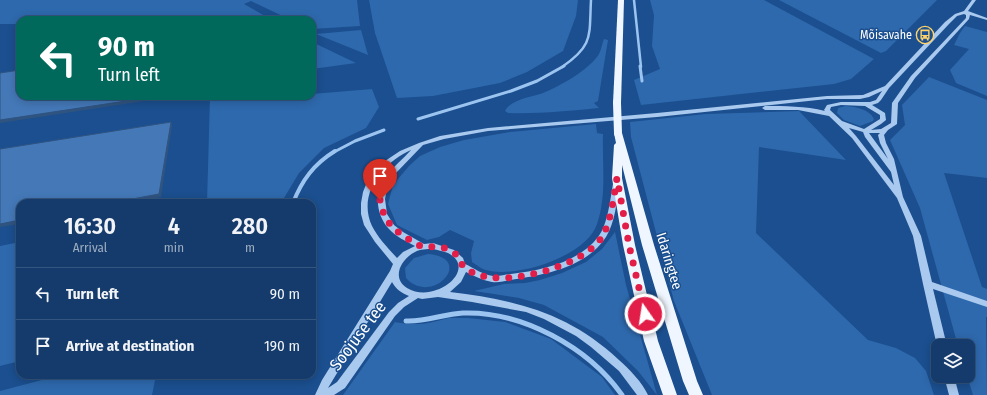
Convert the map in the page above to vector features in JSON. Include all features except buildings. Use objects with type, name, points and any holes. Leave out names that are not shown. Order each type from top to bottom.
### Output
[{"type":"main road","name":"Idaringtee","points":[[621,0],[617,103],[617,178],[629,245],[651,341],[670,395]]},
{"type":"main road","name":"Idaringtee","points":[[618,133],[648,245],[690,381],[696,395]]},
{"type":"street","points":[[940,339],[917,236],[900,198],[854,138],[827,110],[829,106],[836,103],[866,104],[876,102],[887,87],[956,15],[965,12],[974,1],[968,0]]},
{"type":"street","points":[[965,12],[987,19]]},
{"type":"street","points":[[900,198],[896,174],[881,135],[885,130],[894,124],[895,103],[916,74],[968,18],[968,15],[965,12]]},
{"type":"street","points":[[396,262],[377,240],[368,223],[365,212],[365,201],[373,176],[387,162],[401,152],[419,145],[467,133],[505,128],[748,107],[812,99],[866,96],[887,87]]},
{"type":"street","points":[[844,98],[866,104],[883,114],[884,120],[865,131]]},
{"type":"street","points":[[748,107],[802,108],[830,114]]},
{"type":"street","points":[[836,120],[865,131],[885,130]]},
{"type":"street","points":[[865,131],[866,136],[896,174]]},
{"type":"street","points":[[419,145],[411,156],[388,179],[380,200],[386,220],[396,232],[422,247]]},
{"type":"street","points":[[617,178],[612,209],[602,237],[592,248],[559,267],[541,272],[494,279],[476,274],[463,266],[459,258],[453,252],[444,248],[433,246],[422,247],[407,253],[396,262],[394,278],[398,285],[406,291],[416,295],[427,296],[439,294],[462,296],[532,311],[576,331],[601,349],[622,368],[644,395]]},
{"type":"street","points":[[439,294],[449,289],[457,282],[462,274],[463,266]]},
{"type":"street","name":"Soojuse tee","points":[[320,395],[325,383],[394,273]]},
{"type":"street","points":[[927,284],[987,304]]},
{"type":"street","name":"Soojuse tee","points":[[324,395],[341,385],[392,314],[401,305],[416,295]]},
{"type":"street","points":[[951,383],[954,395]]},
{"type":"shaded area","points":[[0,0],[357,0],[360,26],[316,29],[316,16],[283,16],[251,1],[244,4],[265,16],[16,16],[16,24],[0,24]]},
{"type":"shaded area","points":[[369,0],[578,0],[576,16],[563,51],[527,72],[500,83],[433,96],[397,98],[375,33]]},
{"type":"shaded area","points":[[650,0],[764,0],[874,59],[851,79],[834,84],[641,105],[634,80],[660,69],[652,46],[654,15]]},
{"type":"shaded area","points":[[779,0],[937,0],[886,51],[881,53]]},
{"type":"shaded area","points":[[965,26],[987,32],[987,96],[956,83],[950,70],[969,49],[954,45]]},
{"type":"shaded area","points":[[361,30],[368,55],[316,34]]},
{"type":"shaded area","points":[[604,39],[608,40],[598,101],[594,103],[599,108],[531,113],[508,113],[505,111],[517,101],[550,90],[581,72],[599,54]]},
{"type":"shaded area","points":[[316,44],[356,63],[316,68]]},
{"type":"shaded area","points":[[929,77],[987,100],[987,178],[944,173],[982,287],[987,289],[987,395],[973,395],[969,383],[975,383],[975,339],[956,339],[920,208],[890,140],[905,125],[902,105]]},
{"type":"shaded area","points":[[372,89],[379,107],[366,128],[324,148],[299,173],[283,199],[207,199],[210,100],[316,100],[316,94]]},
{"type":"shaded area","points":[[846,106],[866,111],[872,116],[874,119],[873,121],[860,126],[844,120],[837,113],[838,108]]},
{"type":"shaded area","points":[[799,111],[846,160],[759,147],[756,233],[868,340],[896,348],[915,358],[926,371],[934,395],[712,395],[674,301],[631,137],[630,122],[706,114]]},
{"type":"shaded area","points":[[596,124],[597,133],[603,134],[603,191],[600,213],[597,224],[591,236],[580,246],[565,255],[532,268],[499,272],[486,270],[472,262],[471,253],[474,241],[450,230],[439,237],[427,240],[397,225],[388,204],[393,185],[409,166],[420,156],[440,147],[464,140],[510,132]]},
{"type":"shaded area","points":[[615,232],[626,285],[657,395],[638,371],[603,337],[544,305],[519,298],[474,291],[504,284],[525,283],[540,280],[562,273],[586,262],[602,249]]},
{"type":"shaded area","points":[[16,243],[16,362],[0,366],[0,246]]},
{"type":"shaded area","points":[[428,254],[442,257],[448,264],[449,271],[445,278],[437,284],[427,287],[416,285],[406,278],[405,268],[414,258]]},
{"type":"shaded area","points":[[449,318],[468,318],[505,322],[551,339],[602,377],[615,395],[343,395],[395,322],[422,324]]},
{"type":"shaded area","points":[[46,379],[155,379],[152,395],[0,395],[0,391]]},
{"type":"waterway","points":[[562,67],[585,46],[588,39],[591,0]]},
{"type":"waterway","points":[[634,0],[641,67]]},
{"type":"waterway","points":[[418,119],[511,91],[537,81],[564,66]]},
{"type":"waterway","points":[[640,66],[642,81]]},
{"type":"waterway","points":[[334,152],[355,141],[384,130]]},
{"type":"waterway","points":[[295,199],[300,187],[315,167],[335,151]]},
{"type":"waterway","points":[[406,321],[463,313],[485,314],[508,318],[530,325],[552,335],[572,347],[608,378],[622,395]]},
{"type":"place","name":"Mõisavahe","points":[[925,35]]},
{"type":"route","points":[[380,200],[382,211],[386,220],[396,232],[422,247],[433,246],[444,248],[453,252],[459,258],[463,266],[476,274],[494,279],[541,272],[559,267],[592,248],[602,237],[612,209],[617,178],[629,245],[645,314]]}]
